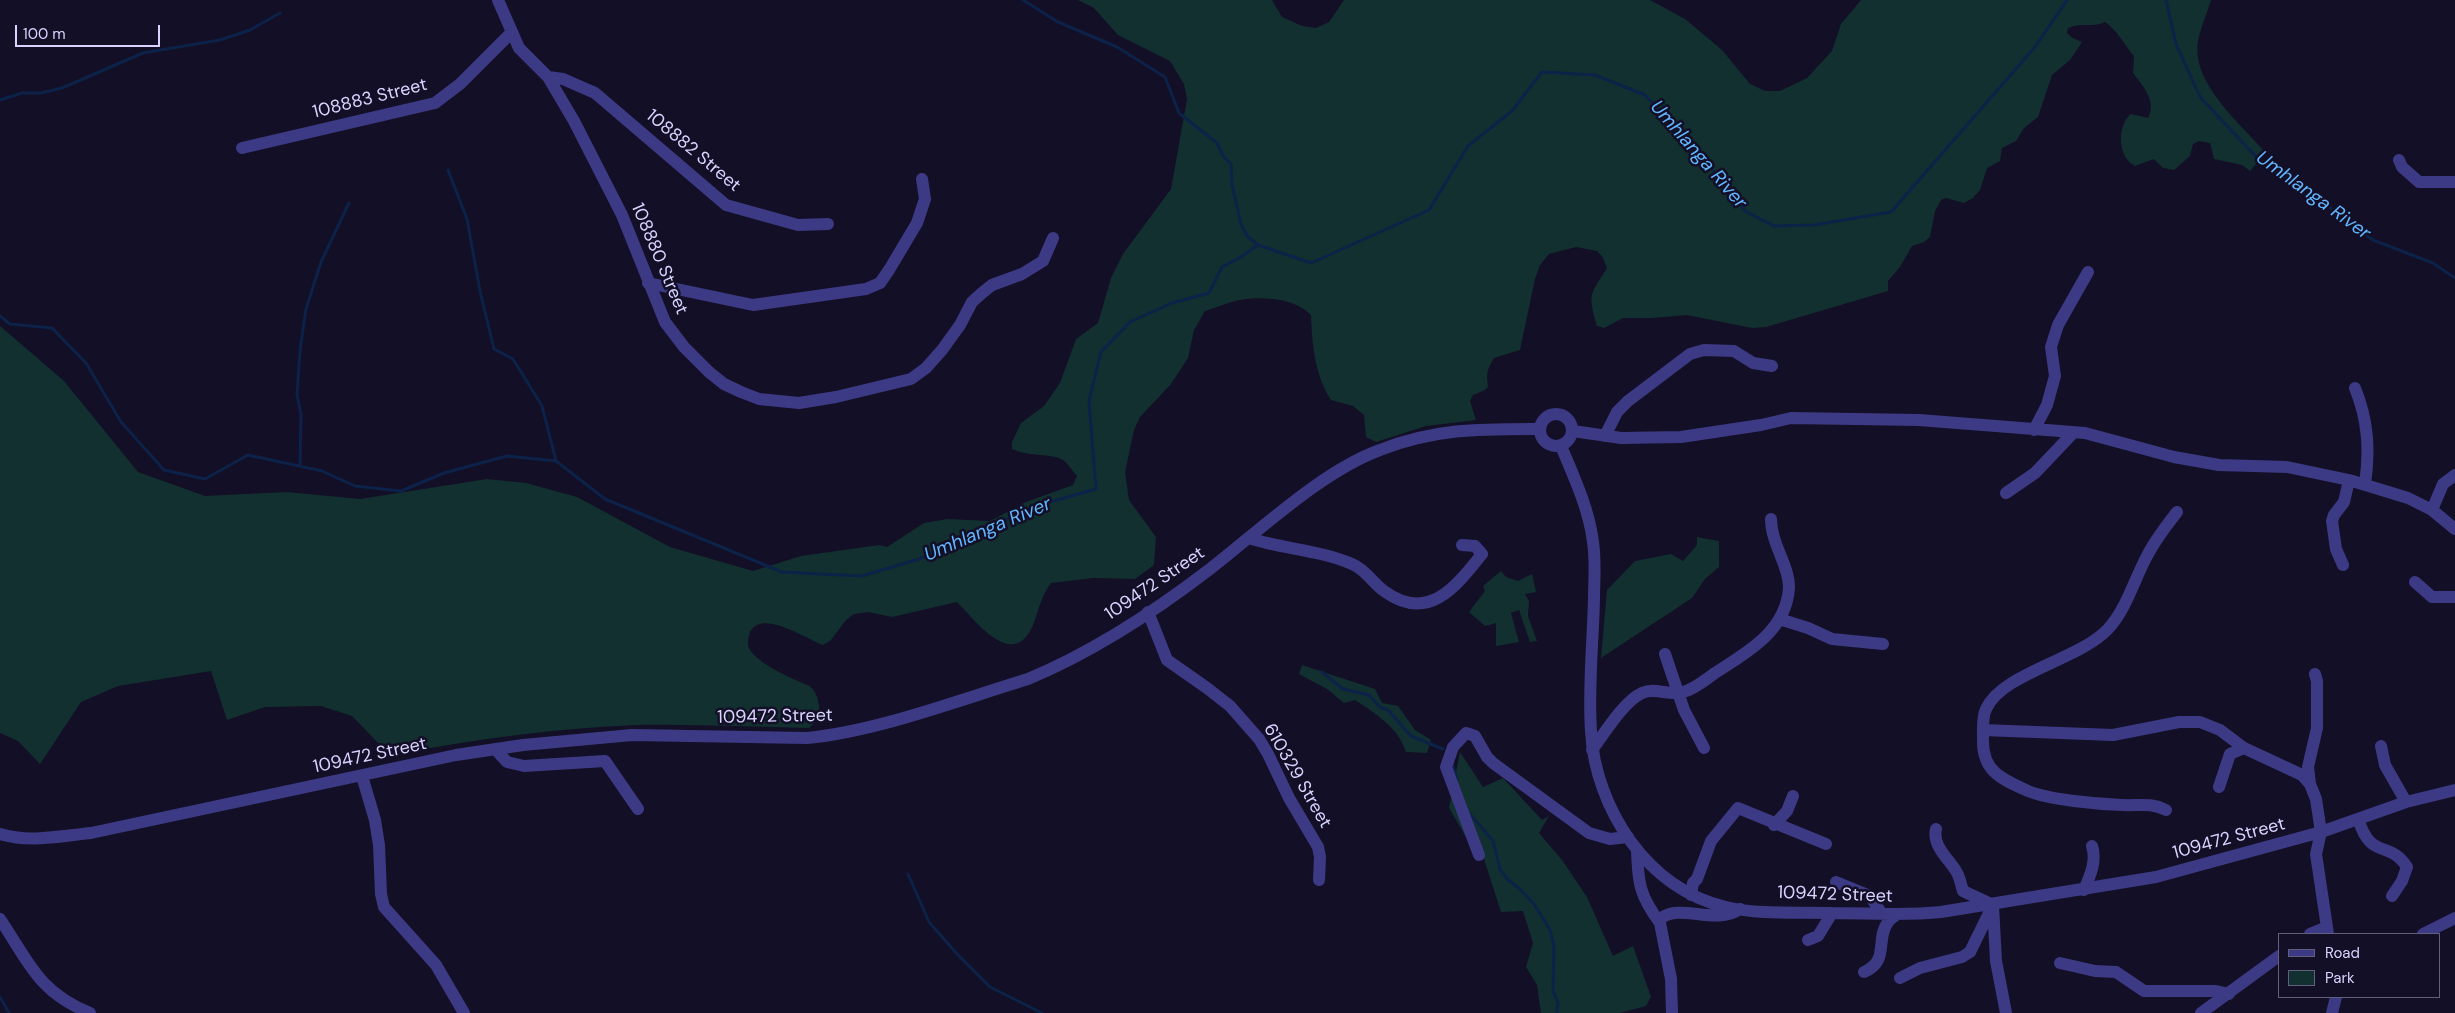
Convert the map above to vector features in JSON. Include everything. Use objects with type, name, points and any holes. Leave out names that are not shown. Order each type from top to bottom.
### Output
[{"type":"street","name":"108880 Street","points":[[498,0],[511,33],[528,59],[548,77],[574,120],[622,215],[665,322],[684,347],[709,372],[724,384],[758,399],[799,403],[836,397],[911,379],[926,368],[942,350],[960,325],[972,302],[992,286],[1022,274],[1042,262],[1053,238]]},
{"type":"street","name":"108883 Street","points":[[242,148],[435,103],[460,84],[511,33]]},
{"type":"street","name":"108882 Street","points":[[548,77],[563,79],[595,93],[726,205],[798,225],[828,224]]},
{"type":"street","points":[[2398,160],[2419,182],[2455,182]]},
{"type":"street","points":[[648,283],[754,305],[866,289],[880,283],[917,223],[925,200],[922,179]]},
{"type":"street","points":[[2034,430],[2047,405],[2055,376],[2051,347],[2058,324],[2088,272]]},
{"type":"street","points":[[1605,436],[1616,412],[1690,354],[1704,350],[1734,351],[1753,363],[1772,366]]},
{"type":"street","points":[[2355,388],[2366,421],[2368,448],[2365,484]]},
{"type":"street","points":[[1560,414],[1568,418],[1572,431],[1569,440],[1561,446],[1553,446],[1545,441],[1540,429],[1547,417],[1560,414]]},
{"type":"street","points":[[1572,431],[1605,436],[1681,438],[1761,425],[1791,418],[1919,420],[2073,433],[2100,436],[2174,458],[2219,465],[2287,467],[2365,484],[2408,498],[2432,510],[2455,529]]},
{"type":"street","name":"109472 Street","points":[[0,834],[11,838],[32,839],[91,833],[495,749],[552,741],[632,735],[806,738],[834,735],[1028,678],[1079,654],[1148,612],[1209,570],[1334,474],[1379,450],[1431,435],[1466,429],[1540,429]]},
{"type":"street","points":[[2006,493],[2035,473],[2073,433]]},
{"type":"street","name":"109472 Street","points":[[1561,446],[1584,504],[1594,546],[1590,668],[1592,750],[1596,767],[1615,816],[1637,850],[1657,872],[1676,887],[1691,895],[1721,906],[1740,909],[1922,914],[2084,890],[2156,877],[2322,832],[2406,802],[2455,790]]},
{"type":"street","points":[[2432,510],[2443,484],[2455,475]]},
{"type":"street","points":[[2343,565],[2336,549],[2332,521],[2334,515],[2344,502],[2349,480]]},
{"type":"street","points":[[2166,810],[2147,803],[2123,806],[2050,796],[2030,791],[2005,779],[1988,766],[1983,749],[1983,730],[1986,708],[1999,692],[2074,653],[2108,629],[2130,593],[2148,553],[2177,512]]},
{"type":"street","points":[[1592,750],[1624,708],[1642,693],[1656,691],[1678,693],[1693,688],[1754,647],[1780,619],[1787,600],[1789,583],[1774,543],[1771,519]]},
{"type":"street","points":[[1249,538],[1351,564],[1368,573],[1379,587],[1398,600],[1414,604],[1430,602],[1448,592],[1482,554],[1475,546],[1462,545]]},
{"type":"street","points":[[2415,582],[2432,597],[2455,597]]},
{"type":"street","name":"610329 Street","points":[[1148,612],[1166,660],[1208,688],[1230,706],[1249,727],[1268,754],[1289,798],[1318,847],[1320,857],[1319,880]]},
{"type":"street","points":[[1780,619],[1808,628],[1832,639],[1884,644]]},
{"type":"street","points":[[1665,654],[1684,710],[1704,748]]},
{"type":"street","points":[[2310,784],[2308,767],[2317,728],[2317,681],[2315,674]]},
{"type":"street","points":[[1983,730],[2113,735],[2194,721],[2210,725],[2244,748],[2302,775],[2315,793],[2322,832],[2316,854],[2327,931]]},
{"type":"street","points":[[1479,855],[1446,767],[1453,747],[1466,733],[1476,736],[1487,757],[1493,763],[1577,826],[1599,837],[1610,839],[1628,837]]},
{"type":"street","points":[[2381,746],[2384,765],[2406,802]]},
{"type":"street","points":[[2219,787],[2230,754],[2244,748]]},
{"type":"street","points":[[495,749],[507,762],[524,766],[605,761],[638,809]]},
{"type":"street","points":[[362,776],[375,820],[379,845],[381,894],[384,907],[436,965],[464,1013]]},
{"type":"street","points":[[1774,825],[1787,811],[1793,796]]},
{"type":"street","points":[[1691,895],[1693,883],[1697,879],[1709,844],[1738,808],[1774,825],[1800,832],[1826,844]]},
{"type":"street","points":[[2359,820],[2364,836],[2371,845],[2392,852],[2402,859],[2407,866],[2402,881],[2392,896]]},
{"type":"street","points":[[1936,829],[1935,834],[1943,855],[1957,872],[1963,890],[1993,904]]},
{"type":"street","points":[[2084,890],[2093,865],[2094,853],[2092,846]]},
{"type":"street","points":[[1637,850],[1638,877],[1644,901],[1660,923],[1672,979],[1672,1013]]},
{"type":"street","points":[[1836,882],[1870,896],[1882,914]]},
{"type":"street","points":[[1900,978],[1920,968],[1962,957],[1970,952],[1993,904]]},
{"type":"street","points":[[1993,904],[1996,961],[2006,1013]]},
{"type":"street","points":[[1660,923],[1661,918],[1668,914],[1724,916],[1740,909]]},
{"type":"street","points":[[1808,940],[1818,936],[1832,913]]},
{"type":"street","points":[[1864,972],[1872,969],[1879,960],[1887,923],[1897,914]]},
{"type":"street","points":[[2425,933],[2455,918]]},
{"type":"street","points":[[0,919],[37,977],[66,1003],[90,1013]]},
{"type":"street","points":[[2201,1013],[2278,957]]},
{"type":"street","points":[[2060,963],[2095,971],[2116,972],[2144,991],[2216,991],[2228,994]]},
{"type":"street","points":[[2332,1013],[2337,998]]},
{"type":"street","points":[[2337,998],[2340,1013]]},
{"type":"green space","points":[[1078,0],[1272,0],[1282,17],[1302,26],[1316,28],[1329,22],[1344,0],[1650,0],[1685,19],[1722,50],[1750,84],[1765,91],[1780,91],[1807,78],[1832,51],[1841,24],[1861,0],[2211,0],[2198,41],[2198,57],[2202,72],[2220,102],[2266,153],[2250,171],[2242,165],[2214,159],[2210,143],[2199,141],[2193,144],[2190,156],[2174,170],[2163,168],[2154,159],[2135,166],[2125,156],[2122,148],[2121,133],[2126,119],[2131,114],[2148,118],[2151,106],[2148,94],[2133,73],[2134,56],[2105,22],[2096,25],[2073,26],[2068,28],[2067,33],[2082,42],[2070,60],[2052,75],[2038,117],[2024,128],[2016,141],[2002,148],[2000,161],[1987,168],[1980,190],[1973,198],[1964,203],[1946,198],[1941,200],[1935,211],[1930,237],[1924,242],[1912,246],[1900,267],[1888,281],[1888,291],[1766,327],[1752,328],[1687,315],[1623,318],[1604,328],[1597,326],[1591,301],[1594,290],[1607,268],[1602,256],[1597,251],[1576,247],[1549,254],[1540,265],[1535,279],[1520,350],[1494,358],[1488,370],[1487,388],[1473,395],[1470,401],[1476,420],[1426,426],[1376,442],[1366,437],[1364,415],[1353,406],[1331,400],[1321,380],[1315,359],[1311,315],[1304,309],[1287,302],[1258,298],[1236,301],[1205,311],[1194,330],[1188,358],[1171,384],[1140,417],[1134,430],[1125,472],[1129,500],[1156,537],[1154,565],[1135,579],[1093,578],[1051,583],[1042,598],[1033,625],[1025,638],[1015,644],[1005,643],[995,638],[984,630],[957,602],[892,617],[868,612],[854,614],[846,620],[831,640],[823,645],[783,627],[762,623],[754,627],[749,635],[749,648],[754,655],[772,668],[812,688],[816,694],[820,717],[809,728],[681,725],[608,726],[517,735],[398,754],[392,748],[381,746],[352,716],[321,706],[265,707],[227,720],[211,671],[118,686],[81,702],[40,764],[18,741],[0,733],[0,326],[64,381],[138,472],[205,496],[287,492],[360,499],[487,479],[526,483],[577,497],[670,547],[753,571],[801,556],[879,545],[887,547],[924,523],[947,519],[990,521],[1026,502],[1073,485],[1077,476],[1063,460],[1052,456],[1012,449],[1012,442],[1021,423],[1044,406],[1060,383],[1076,339],[1098,323],[1111,278],[1123,254],[1171,189],[1187,99],[1184,84],[1170,61],[1118,35],[1094,8]]},
{"type":"green space","points":[[1697,537],[1719,541],[1719,567],[1705,579],[1692,598],[1601,658],[1607,590],[1635,561],[1671,554],[1683,561],[1697,545]]},
{"type":"green space","points":[[1501,571],[1506,577],[1518,581],[1532,574],[1536,592],[1525,594],[1529,601],[1528,616],[1537,641],[1530,642],[1519,610],[1511,613],[1519,642],[1496,646],[1496,623],[1485,626],[1469,612],[1485,591],[1483,586]]},
{"type":"green space","points":[[1302,665],[1375,689],[1382,703],[1398,706],[1415,730],[1431,740],[1427,753],[1406,752],[1398,735],[1385,722],[1355,700],[1344,703],[1327,689],[1299,674]]},
{"type":"green space","points":[[1460,752],[1483,787],[1503,778],[1542,820],[1549,816],[1539,833],[1562,860],[1587,897],[1613,956],[1633,946],[1651,997],[1646,1006],[1620,1013],[1541,1013],[1537,985],[1526,967],[1533,943],[1523,911],[1501,912],[1483,856],[1470,844],[1449,808]]},
{"type":"waterway","points":[[1023,0],[1058,22],[1117,47],[1165,77],[1179,113],[1217,143],[1223,156],[1231,164],[1232,185],[1241,224],[1247,236],[1258,245]]},
{"type":"waterway","name":"Umhlanga River","points":[[0,316],[10,324],[52,328],[86,363],[121,422],[164,470],[205,479],[248,455],[322,471],[355,486],[401,491],[444,473],[507,456],[556,461],[605,499],[782,572],[862,576],[919,559],[1036,506],[1096,489],[1089,401],[1101,352],[1130,322],[1172,303],[1209,293],[1222,267],[1258,245],[1311,263],[1429,210],[1468,146],[1512,111],[1542,72],[1595,75],[1645,95],[1696,148],[1745,211],[1774,226],[1814,225],[1891,212],[2035,47],[2067,0]]},
{"type":"waterway","name":"Umhlanga River","points":[[2166,0],[2176,44],[2200,97],[2259,160],[2310,192],[2373,240],[2433,263],[2455,278]]},
{"type":"waterway","points":[[0,100],[22,93],[41,93],[62,88],[143,53],[220,40],[250,30],[280,13]]},
{"type":"waterway","points":[[448,170],[467,219],[480,291],[494,349],[513,359],[542,406],[556,461]]},
{"type":"waterway","points":[[300,466],[301,414],[297,395],[300,350],[306,309],[321,262],[349,203]]},
{"type":"waterway","points":[[1322,672],[1343,689],[1369,695],[1380,707],[1388,710],[1411,736],[1443,749]]},
{"type":"waterway","points":[[1452,763],[1457,779]]},
{"type":"waterway","points":[[1469,813],[1493,841],[1500,869],[1508,880],[1520,889],[1534,904],[1550,930],[1554,946],[1553,991],[1558,1003],[1557,1013]]},
{"type":"waterway","points":[[908,874],[929,922],[958,955],[990,987],[1042,1013]]},
{"type":"waterway","points":[[0,997],[9,1013]]}]
